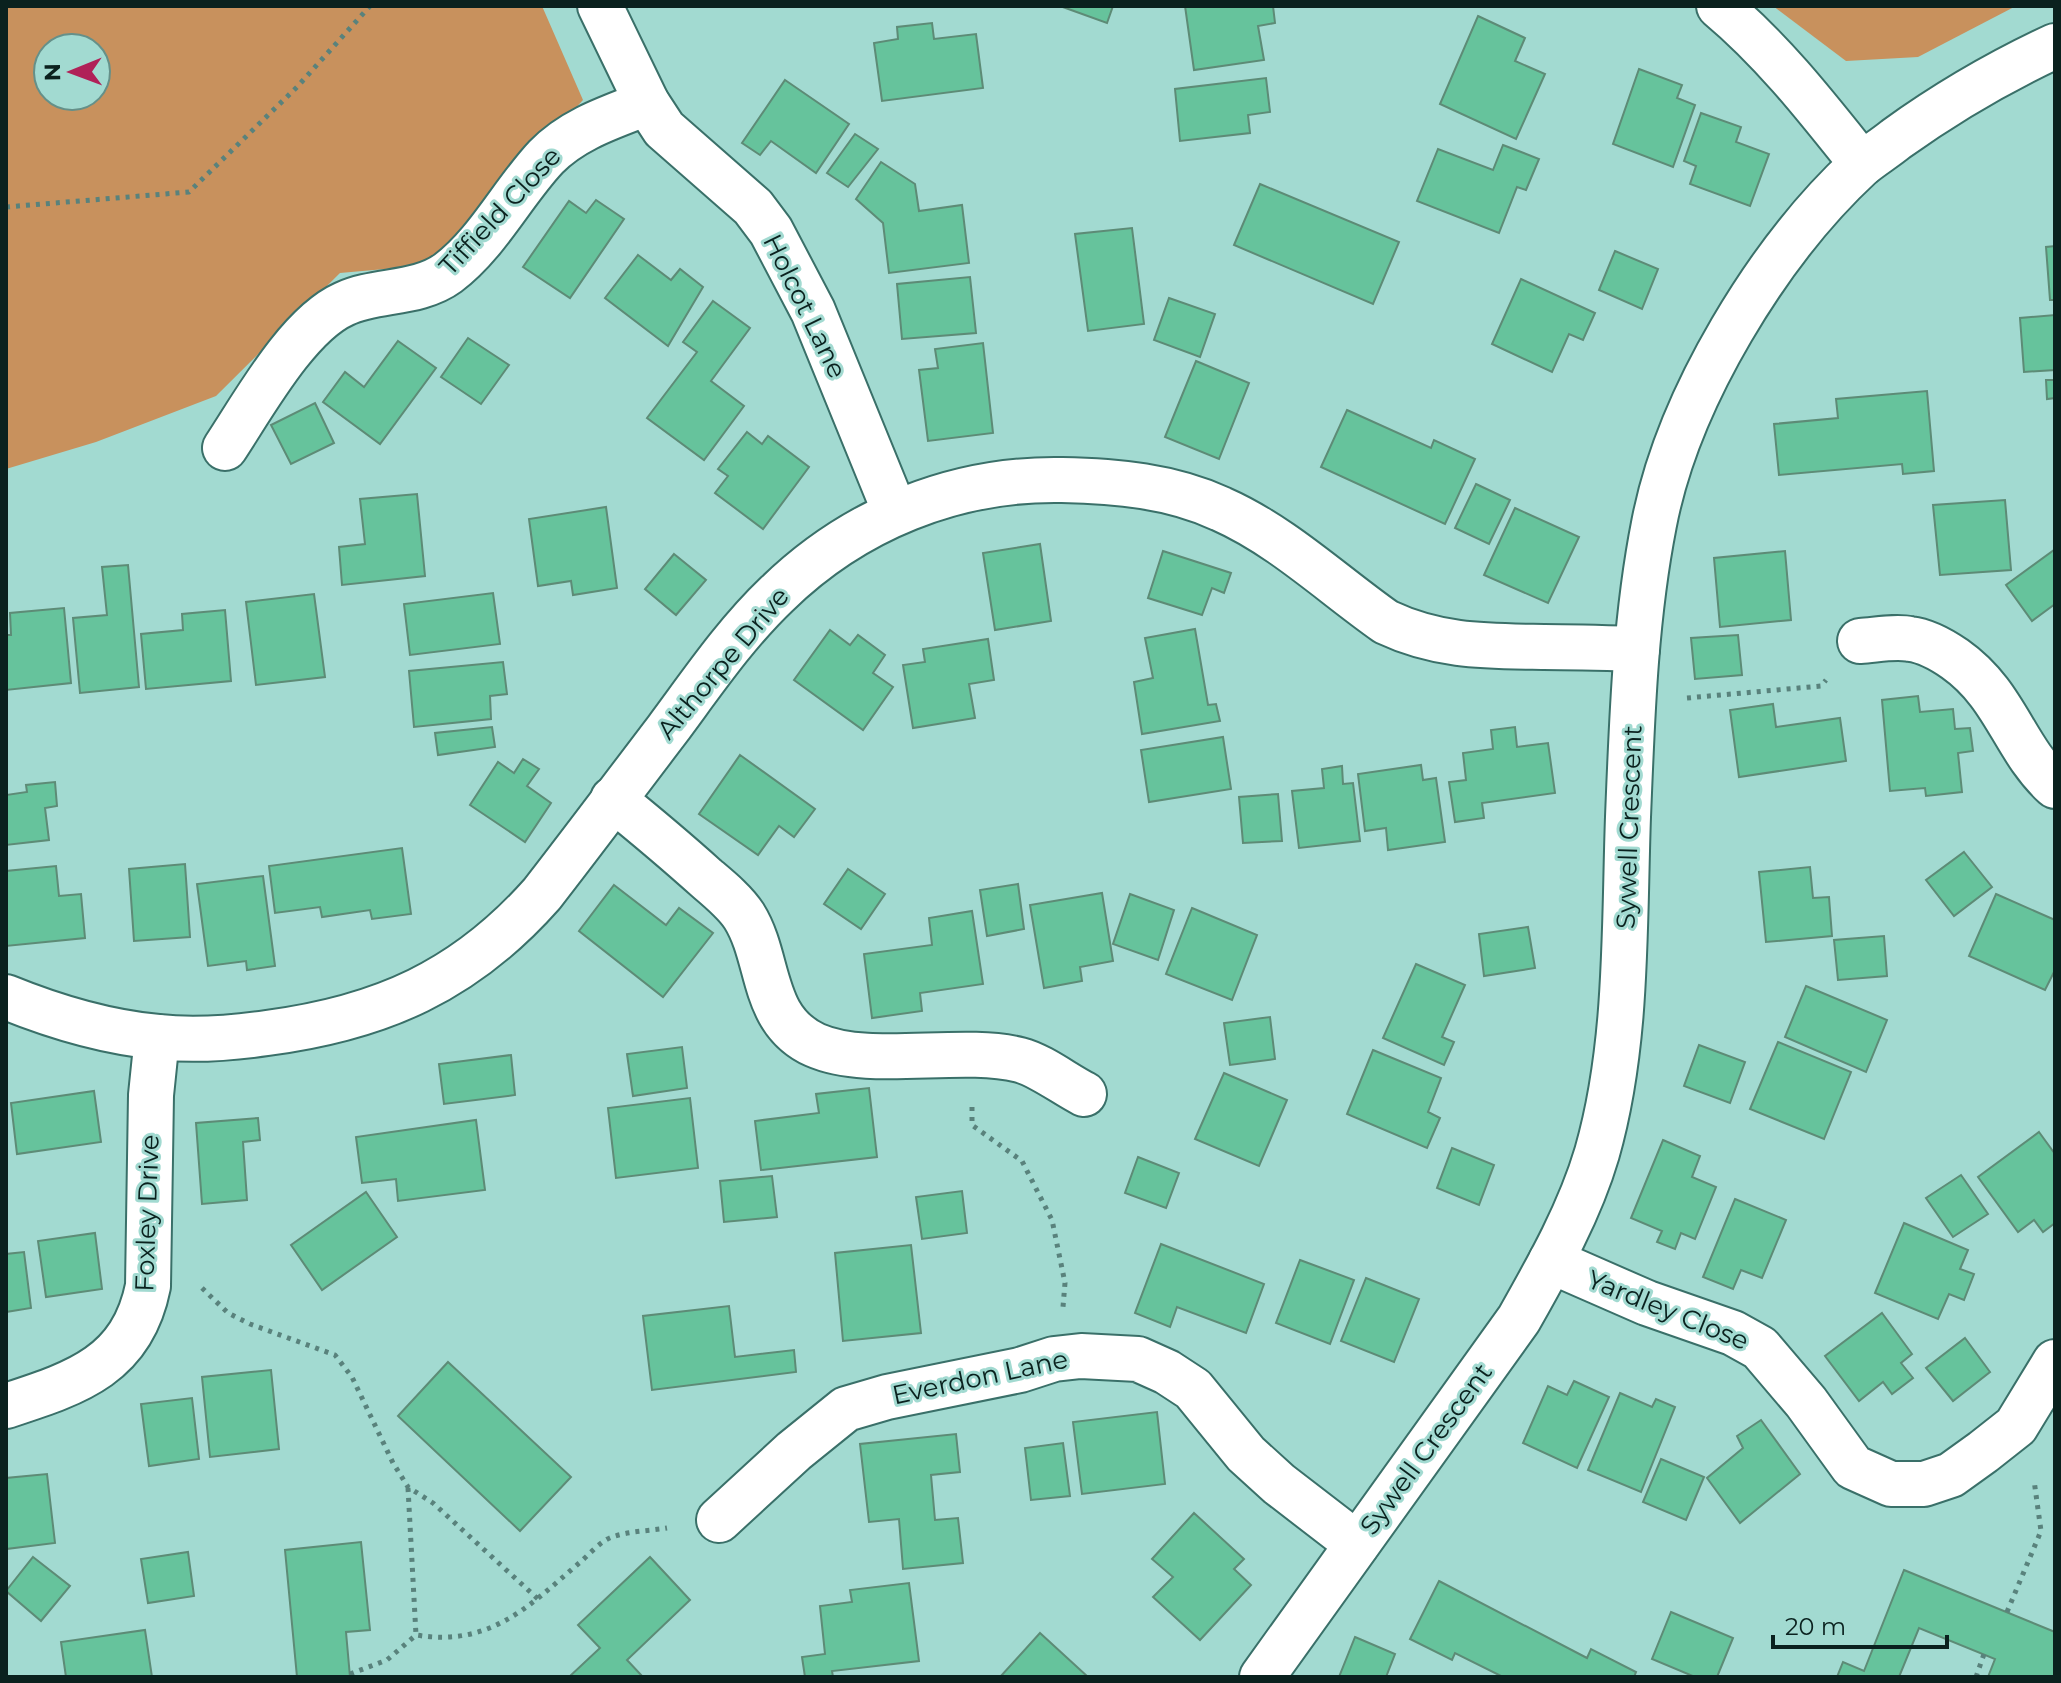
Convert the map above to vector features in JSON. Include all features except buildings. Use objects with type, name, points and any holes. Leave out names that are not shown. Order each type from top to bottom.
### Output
[{"type":"street","name":"Holcot Lane","points":[[600,6],[647,103],[664,129],[753,207],[771,231],[813,311],[895,512]]},
{"type":"street","points":[[1719,6],[1742,25],[1794,80],[1862,164]]},
{"type":"street","name":"Sywell Crescent","points":[[1262,1677],[1483,1374],[1519,1319],[1580,1200],[1596,1156],[1610,1095],[1619,1028],[1637,649],[1654,522],[1669,469],[1696,401],[1726,340],[1764,282],[1805,224],[1862,164],[1955,100],[2012,66],[2055,46]]},
{"type":"street","name":"Tiffield Close","points":[[225,448],[289,352],[316,324],[342,304],[434,281],[450,272],[547,157],[582,129],[647,103]]},
{"type":"street","name":"Althorpe Drive","points":[[6,997],[46,1014],[99,1027],[157,1037],[192,1039],[301,1029],[353,1017],[402,1000],[448,975],[490,946],[518,921],[542,894],[714,665],[776,595],[806,567],[850,536],[895,512],[944,494],[1035,479],[1087,480],[1179,493],[1221,508],[1252,525],[1366,608],[1409,633],[1471,646],[1637,649]]},
{"type":"street","points":[[1860,641],[1910,638],[1938,647],[1987,687],[2026,751],[2055,786]]},
{"type":"street","points":[[613,799],[688,862],[743,915],[753,935],[768,988],[792,1030],[815,1044],[835,1051],[1022,1060],[1084,1094]]},
{"type":"street","name":"Foxley Drive","points":[[6,1406],[78,1381],[118,1350],[143,1313],[148,1286],[151,1111],[157,1037]]},
{"type":"street","name":"Yardley Close","points":[[1551,1261],[1647,1303],[1733,1333],[1760,1348],[1806,1402],[1853,1467],[1891,1484],[1924,1484],[1951,1475],[2016,1426],[2055,1362]]},
{"type":"street","name":"Everdon Lane","points":[[719,1520],[794,1451],[846,1409],[887,1397],[1020,1370],[1054,1359],[1081,1356],[1138,1359],[1167,1372],[1193,1389],[1246,1454],[1279,1484],[1357,1544]]},
{"type":"path","points":[[6,207],[189,192],[297,87],[370,6]]},
{"type":"path","points":[[1634,702],[1821,686],[1860,641]]},
{"type":"path","points":[[970,1056],[972,1125],[1022,1161],[1052,1220],[1065,1283],[1061,1331],[1054,1359]]},
{"type":"path","points":[[199,1283],[206,1294],[228,1313],[335,1355],[352,1377],[393,1463],[408,1487],[433,1503],[538,1599]]},
{"type":"path","points":[[2007,1612],[2041,1531],[2032,1457],[2016,1426]]},
{"type":"path","points":[[408,1487],[416,1635]]},
{"type":"path","points":[[416,1635],[439,1639],[468,1636],[492,1629],[538,1599],[610,1537],[719,1520]]},
{"type":"path","points":[[350,1674],[387,1660],[416,1635]]},
{"type":"path","points":[[1976,1677],[1984,1654]]},
{"type":"shaded area","points":[[6,6],[542,6],[583,100],[430,265],[340,273],[216,396],[96,442],[6,469]]},
{"type":"shaded area","points":[[1773,6],[2016,6],[1918,57],[1846,61]]}]
